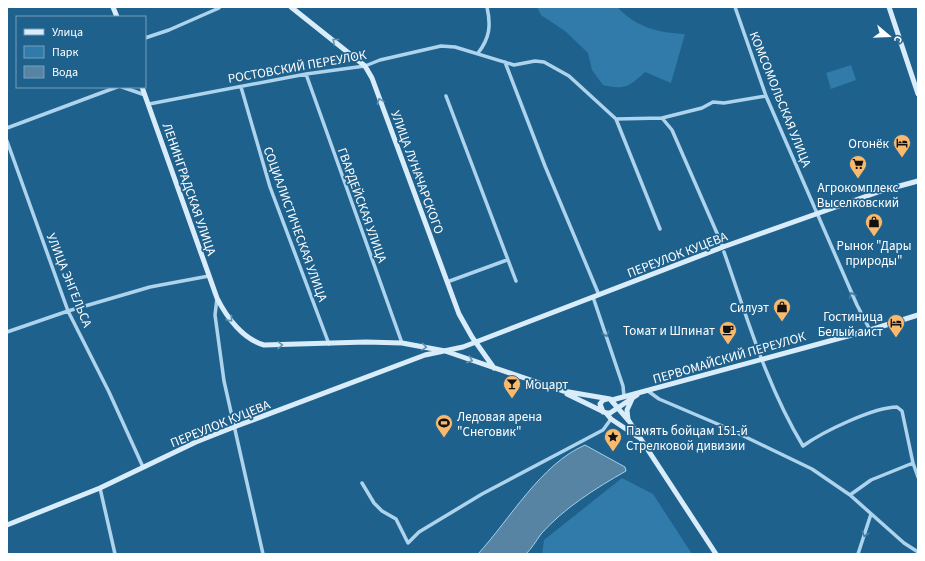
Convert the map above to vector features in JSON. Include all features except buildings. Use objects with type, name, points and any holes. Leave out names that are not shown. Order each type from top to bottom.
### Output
[{"type":"street","name":"УЛИЦА ЛУНАЧАРСКОГО","points":[[291,7],[365,66],[372,78],[459,314],[475,341],[494,368]]},
{"type":"street","points":[[478,53],[484,46],[490,28],[487,7]]},
{"type":"street","name":"КОМСОМОЛЬСКАЯ УЛИЦА","points":[[734,7],[766,96],[857,305],[870,330]]},
{"type":"street","points":[[889,7],[918,94]]},
{"type":"street","points":[[146,38],[169,30],[219,8]]},
{"type":"street","name":"РОСТОВСКИЙ ПЕРЕУЛОК","points":[[149,104],[306,74],[365,66],[380,60],[441,46],[455,47],[514,65],[535,61],[544,62],[569,76],[616,119],[660,229]]},
{"type":"street","points":[[504,62],[596,296],[624,386],[624,396]]},
{"type":"street","name":"ГВАРДЕЙСКАЯ УЛИЦА","points":[[306,74],[402,343]]},
{"type":"street","name":"СОЦИАЛИСТИЧЕСКАЯ УЛИЦА","points":[[240,87],[270,187],[329,344]]},
{"type":"street","points":[[7,128],[114,88]]},
{"type":"street","points":[[125,88],[145,95]]},
{"type":"street","name":"ЛЕНИНГРАДСКАЯ УЛИЦА","points":[[142,88],[217,298],[222,310],[244,335]]},
{"type":"street","points":[[446,96],[516,282]]},
{"type":"street","points":[[616,119],[662,118],[702,108],[713,102],[724,103],[766,96]]},
{"type":"street","points":[[662,118],[672,130],[723,250],[762,358],[792,429],[803,446],[834,429],[873,412],[897,407],[902,411],[913,463],[918,477]]},
{"type":"street","name":"УЛИЦА ЭНГЕЛЬСА","points":[[7,141],[68,311],[109,392],[143,467]]},
{"type":"street","name":"ПЕРЕУЛОК КУЦЕВА","points":[[7,525],[100,488],[143,467],[234,427],[425,355],[445,351],[475,341],[817,214],[881,191],[918,181]]},
{"type":"street","points":[[447,282],[507,260]]},
{"type":"street","points":[[7,332],[68,311],[150,287],[209,276]]},
{"type":"street","name":"ЛЕНИНГРАДСКАЯ УЛИЦА","points":[[217,298],[215,315],[217,337],[234,427],[263,554]]},
{"type":"street","name":"ПЕРВОМАЙСКИЙ ПЕРЕУЛОК","points":[[613,403],[624,396],[639,394],[762,358],[870,330],[918,314]]},
{"type":"street","name":"ПЕРЕУЛОК КУЦЕВА","points":[[244,335],[254,342],[264,345],[402,343],[445,351]]},
{"type":"street","name":"ПЕРВОМАЙСКИЙ ПЕРЕУЛОК","points":[[445,351],[563,392],[613,403],[632,399],[639,394]]},
{"type":"street","points":[[648,391],[659,399],[727,428],[812,469],[850,494],[904,543],[918,552]]},
{"type":"street","name":"ПЕРВОМАЙСКИЙ ПЕРЕУЛОК","points":[[563,392],[605,413],[612,411],[613,403]]},
{"type":"street","points":[[628,420],[627,410],[632,399]]},
{"type":"street","points":[[640,438],[611,419],[601,409],[600,404],[603,400],[613,403],[628,420],[640,438],[716,554]]},
{"type":"street","points":[[362,483],[374,503],[382,511],[396,519],[408,544],[419,532],[482,494],[603,430],[611,419]]},
{"type":"street","points":[[913,458],[918,456]]},
{"type":"street","points":[[850,494],[871,480],[913,463]]},
{"type":"street","points":[[100,488],[115,554]]},
{"type":"street","points":[[858,554],[871,514]]},
{"type":"green space","points":[[537,7],[617,7],[632,20],[648,28],[685,34],[671,83],[645,72],[635,81],[626,86],[617,87],[603,85],[592,70],[588,53],[565,31],[541,15]]},
{"type":"green space","points":[[851,65],[856,80],[831,89],[826,73]]},
{"type":"green space","points":[[622,478],[653,494],[692,554],[542,554],[544,540]]},
{"type":"water","points":[[585,445],[625,467],[626,471],[603,484],[570,507],[541,534],[526,554],[478,554],[540,479],[554,465]]},
{"type":"place","name":"Огонёк","points":[[902,158]]},
{"type":"place","name":"Агрокомплекс Выселковский","points":[[858,179]]},
{"type":"place","name":"Рынок \"Дары природы\"","points":[[874,237]]},
{"type":"place","name":"Силуэт","points":[[782,322]]},
{"type":"place","name":"Гостиница Белый аист","points":[[896,338]]},
{"type":"place","name":"Томат и Шпинат","points":[[728,345]]},
{"type":"place","name":"Моцарт","points":[[512,399]]},
{"type":"place","name":"Ледовая арена \"Снеговик\"","points":[[444,438]]},
{"type":"place","name":"Память бойцам 151-й Стрелковой дивизии","points":[[613,452]]}]
